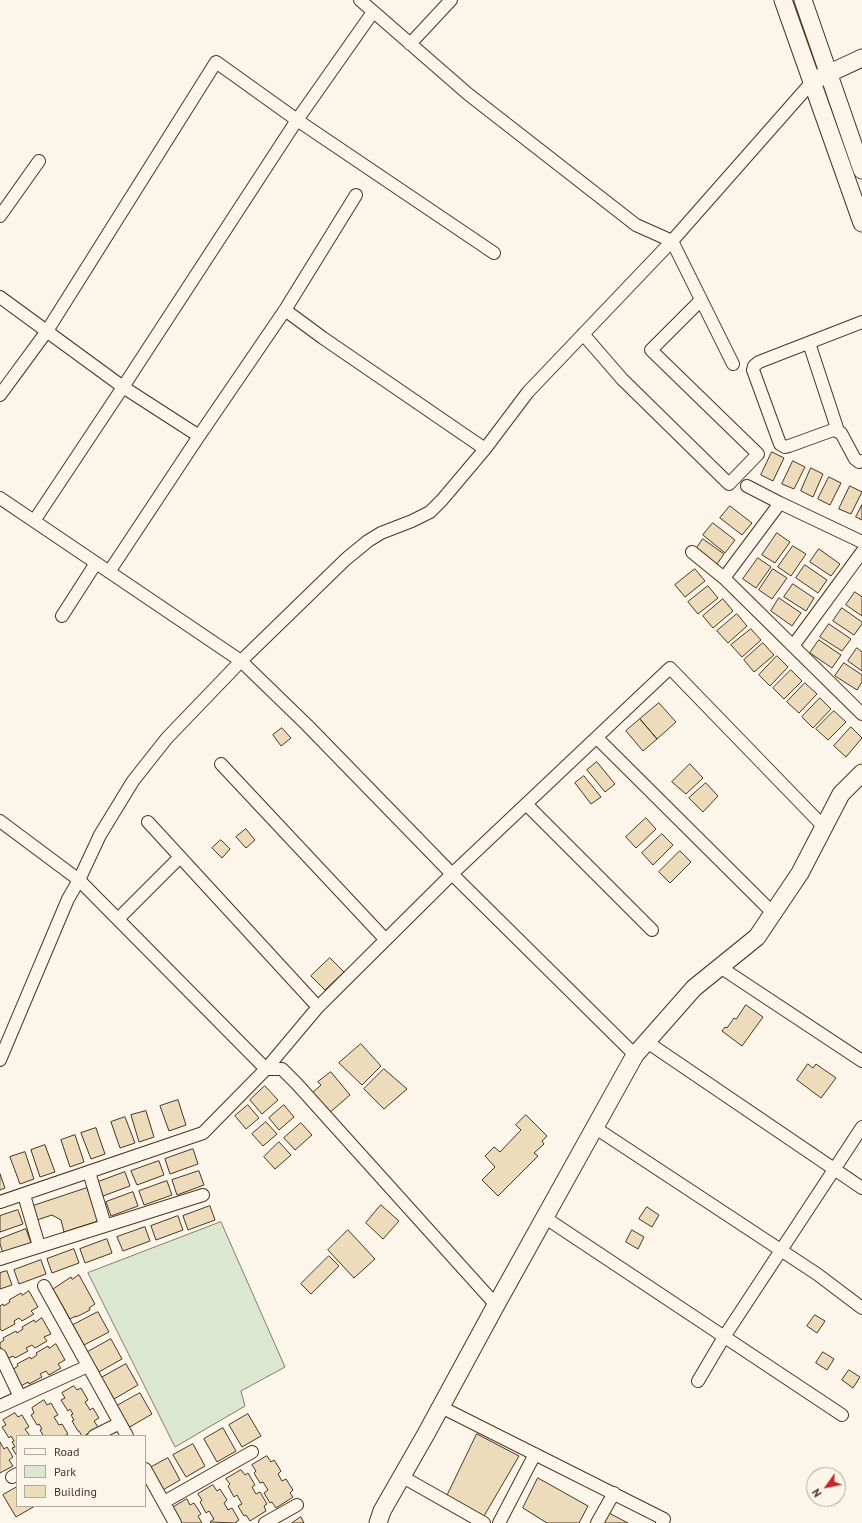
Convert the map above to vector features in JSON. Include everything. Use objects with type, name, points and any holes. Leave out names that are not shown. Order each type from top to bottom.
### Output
[{"type":"street","points":[[360,0],[468,94],[636,225],[672,241],[733,364]]},
{"type":"street","points":[[410,44],[451,0]]},
{"type":"street","points":[[783,0],[862,223]]},
{"type":"street","points":[[803,0],[862,170]]},
{"type":"street","points":[[34,521],[297,120],[373,12]]},
{"type":"street","points":[[0,1060],[68,899],[79,880],[100,835],[133,781],[167,738],[241,661],[346,559],[368,540],[430,512],[485,449],[528,392],[672,241],[812,82],[862,58]]},
{"type":"street","points":[[0,395],[47,331],[216,62],[297,120],[494,253]]},
{"type":"street","points":[[0,216],[39,161]]},
{"type":"street","points":[[108,572],[285,310],[356,195]]},
{"type":"street","points":[[0,297],[123,387],[199,436]]},
{"type":"street","points":[[583,334],[622,379],[729,484],[758,454],[651,350],[702,300]]},
{"type":"street","points":[[285,310],[323,338],[485,449]]},
{"type":"street","points":[[838,431],[833,430],[784,447],[780,444],[753,370],[754,366],[759,362],[862,322]]},
{"type":"street","points":[[809,343],[838,431],[841,433],[855,460],[859,462],[862,461]]},
{"type":"street","points":[[747,486],[862,542]]},
{"type":"street","points":[[0,498],[241,661],[307,725],[452,874],[635,1055]]},
{"type":"street","points":[[724,578],[780,503]]},
{"type":"street","points":[[692,552],[724,578],[862,714]]},
{"type":"street","points":[[793,646],[862,552]]},
{"type":"street","points":[[62,616],[96,563]]},
{"type":"street","points":[[0,1202],[202,1133],[266,1069],[318,1007],[385,939],[670,668],[824,827]]},
{"type":"street","points":[[597,738],[773,913]]},
{"type":"street","points":[[221,764],[385,939]]},
{"type":"street","points":[[378,1523],[382,1511],[401,1476],[635,1055],[694,988],[757,937],[800,873],[841,794],[862,774]]},
{"type":"street","points":[[526,804],[652,930]]},
{"type":"street","points":[[0,821],[79,880],[266,1069],[282,1069],[298,1084],[496,1305]]},
{"type":"street","points":[[148,822],[318,1007]]},
{"type":"street","points":[[118,919],[180,857]]},
{"type":"street","points":[[720,967],[862,1061]]},
{"type":"street","points":[[647,1042],[862,1188]]},
{"type":"street","points":[[698,1381],[724,1337],[782,1251],[834,1168],[862,1127]]},
{"type":"street","points":[[594,1128],[817,1274],[862,1308]]},
{"type":"street","points":[[89,1172],[105,1225]]},
{"type":"street","points":[[24,1195],[40,1246]]},
{"type":"street","points":[[0,1259],[203,1195]]},
{"type":"street","points":[[544,1217],[842,1415]]},
{"type":"street","points":[[44,1286],[126,1435]]},
{"type":"street","points":[[0,1355],[20,1397]]},
{"type":"street","points":[[0,1406],[88,1366]]},
{"type":"street","points":[[440,1407],[664,1519],[662,1523]]},
{"type":"street","points":[[96,1435],[120,1423]]},
{"type":"street","points":[[164,1502],[252,1452]]},
{"type":"street","points":[[499,1523],[535,1454]]},
{"type":"street","points":[[146,1471],[175,1523]]},
{"type":"street","points":[[401,1476],[484,1523]]},
{"type":"street","points":[[597,1523],[614,1493]]},
{"type":"street","points":[[265,1523],[297,1505]]},
{"type":"green space","points":[[221,1222],[285,1367],[241,1391],[245,1406],[175,1447],[88,1273]]},
{"type":"building","points":[[772,452],[784,458],[773,481],[761,475]]},
{"type":"building","points":[[793,461],[805,467],[794,489],[782,484]]},
{"type":"building","points":[[811,468],[823,474],[813,497],[801,491]]},
{"type":"building","points":[[829,477],[841,483],[830,505],[818,499]]},
{"type":"building","points":[[850,486],[862,492],[851,514],[839,509]]},
{"type":"building","points":[[862,505],[862,520],[856,517]]},
{"type":"building","points":[[730,506],[752,523],[742,535],[720,518]]},
{"type":"building","points":[[713,523],[735,540],[725,553],[703,535]]},
{"type":"building","points":[[777,533],[790,542],[775,563],[762,555]]},
{"type":"building","points":[[703,539],[724,554],[715,567],[694,552]]},
{"type":"building","points":[[793,546],[806,554],[791,576],[778,567]]},
{"type":"building","points":[[819,549],[840,564],[831,576],[810,562]]},
{"type":"building","points":[[758,558],[771,567],[756,588],[743,579]]},
{"type":"building","points":[[805,565],[827,580],[818,593],[796,578]]},
{"type":"building","points":[[695,569],[705,581],[685,597],[675,585]]},
{"type":"building","points":[[773,569],[787,578],[772,599],[759,590]]},
{"type":"building","points":[[793,584],[814,598],[806,611],[784,597]]},
{"type":"building","points":[[708,586],[718,598],[698,614],[688,602]]},
{"type":"building","points":[[855,592],[862,597],[862,616],[846,605]]},
{"type":"building","points":[[779,598],[801,613],[792,626],[771,611]]},
{"type":"building","points":[[723,599],[733,611],[713,628],[703,616]]},
{"type":"building","points":[[842,608],[862,622],[854,635],[833,621]]},
{"type":"building","points":[[737,614],[747,626],[728,643],[717,631]]},
{"type":"building","points":[[829,624],[851,639],[842,651],[820,637]]},
{"type":"building","points":[[751,629],[761,640],[742,657],[731,645]]},
{"type":"building","points":[[819,640],[841,655],[832,668],[810,653]]},
{"type":"building","points":[[763,643],[774,655],[754,672],[744,660]]},
{"type":"building","points":[[857,648],[862,652],[862,671],[848,661]]},
{"type":"building","points":[[777,656],[788,667],[770,686],[759,675]]},
{"type":"building","points":[[844,663],[862,675],[862,682],[857,690],[835,676]]},
{"type":"building","points":[[791,670],[802,681],[784,699],[773,688]]},
{"type":"building","points":[[805,683],[817,694],[799,713],[787,702]]},
{"type":"building","points":[[820,698],[831,709],[813,728],[802,717]]},
{"type":"building","points":[[659,703],[676,722],[657,739],[640,719]]},
{"type":"building","points":[[834,711],[846,722],[828,740],[816,729]]},
{"type":"building","points":[[640,719],[657,739],[643,751],[626,731]]},
{"type":"building","points":[[851,727],[862,738],[846,757],[834,746]]},
{"type":"building","points":[[282,728],[291,738],[281,746],[273,735]]},
{"type":"building","points":[[597,762],[615,784],[605,792],[587,770]]},
{"type":"building","points":[[690,764],[703,778],[686,794],[672,782]]},
{"type":"building","points":[[584,776],[601,797],[591,804],[575,783]]},
{"type":"building","points":[[706,783],[718,796],[703,812],[689,798]]},
{"type":"building","points":[[646,818],[656,829],[636,848],[626,837]]},
{"type":"building","points":[[246,829],[255,840],[246,848],[236,837]]},
{"type":"building","points":[[662,834],[673,845],[653,865],[642,853]]},
{"type":"building","points":[[221,840],[230,849],[222,858],[212,848]]},
{"type":"building","points":[[680,851],[691,862],[670,883],[659,872]]},
{"type":"building","points":[[330,958],[344,972],[325,990],[311,976]]},
{"type":"building","points":[[746,1005],[763,1017],[742,1046],[722,1031],[725,1027],[727,1028],[734,1018],[736,1019]]},
{"type":"building","points":[[361,1044],[381,1066],[362,1085],[339,1063]]},
{"type":"building","points":[[808,1064],[813,1068],[816,1064],[836,1078],[821,1098],[797,1080]]},
{"type":"building","points":[[384,1069],[407,1089],[384,1109],[364,1089]]},
{"type":"building","points":[[331,1072],[350,1095],[328,1114],[311,1094],[321,1085],[318,1082]]},
{"type":"building","points":[[265,1086],[278,1100],[262,1114],[250,1100]]},
{"type":"building","points":[[178,1100],[186,1125],[169,1131],[160,1106]]},
{"type":"building","points":[[248,1105],[259,1118],[246,1129],[235,1116]]},
{"type":"building","points":[[284,1105],[294,1117],[279,1130],[269,1118]]},
{"type":"building","points":[[146,1111],[154,1137],[139,1142],[131,1115]]},
{"type":"building","points":[[526,1115],[547,1136],[542,1141],[544,1144],[534,1153],[538,1156],[498,1196],[482,1180],[495,1167],[485,1156],[494,1147],[500,1152],[521,1130],[516,1125]]},
{"type":"building","points":[[125,1117],[135,1143],[120,1148],[111,1122]]},
{"type":"building","points":[[266,1122],[277,1134],[263,1146],[252,1134]]},
{"type":"building","points":[[301,1123],[312,1135],[295,1150],[284,1138]]},
{"type":"building","points":[[96,1128],[105,1154],[91,1159],[81,1133]]},
{"type":"building","points":[[75,1135],[84,1162],[70,1167],[61,1140]]},
{"type":"building","points":[[279,1142],[291,1155],[275,1169],[264,1157]]},
{"type":"building","points":[[45,1145],[55,1172],[40,1177],[31,1150]]},
{"type":"building","points":[[193,1149],[198,1164],[170,1174],[165,1159]]},
{"type":"building","points":[[25,1152],[34,1179],[20,1184],[10,1157]]},
{"type":"building","points":[[159,1161],[164,1175],[137,1185],[131,1171]]},
{"type":"building","points":[[199,1171],[204,1185],[177,1195],[172,1180]]},
{"type":"building","points":[[125,1172],[130,1186],[103,1196],[98,1182]]},
{"type":"building","points":[[0,1174],[5,1188],[0,1190]]},
{"type":"building","points":[[167,1181],[172,1195],[144,1205],[139,1191]]},
{"type":"building","points":[[87,1188],[98,1221],[64,1232],[61,1220],[52,1215],[37,1220],[33,1206]]},
{"type":"building","points":[[133,1192],[138,1206],[111,1216],[106,1202]]},
{"type":"building","points":[[381,1205],[399,1221],[383,1239],[366,1223]]},
{"type":"building","points":[[210,1206],[215,1220],[188,1230],[183,1216]]},
{"type":"building","points":[[647,1207],[659,1215],[652,1227],[639,1219]]},
{"type":"building","points":[[18,1210],[23,1224],[0,1232],[0,1216]]},
{"type":"building","points":[[178,1216],[183,1230],[156,1240],[151,1226]]},
{"type":"building","points":[[145,1227],[150,1241],[123,1251],[117,1237]]},
{"type":"building","points":[[26,1229],[31,1243],[3,1253],[0,1239]]},
{"type":"building","points":[[348,1230],[375,1259],[354,1278],[328,1250]]},
{"type":"building","points":[[632,1230],[644,1237],[638,1249],[626,1242]]},
{"type":"building","points":[[107,1239],[112,1253],[85,1263],[80,1249]]},
{"type":"building","points":[[74,1249],[79,1263],[52,1273],[47,1259]]},
{"type":"building","points":[[329,1256],[339,1266],[311,1294],[301,1284]]},
{"type":"building","points":[[41,1260],[46,1274],[19,1284],[14,1270]]},
{"type":"building","points":[[7,1271],[12,1285],[0,1289],[0,1273]]},
{"type":"building","points":[[79,1275],[95,1304],[89,1308],[90,1310],[70,1319],[53,1289],[71,1277],[72,1279]]},
{"type":"building","points":[[29,1291],[38,1307],[31,1311],[34,1314],[22,1321],[19,1318],[14,1321],[15,1324],[2,1331],[0,1329],[0,1306],[3,1304],[4,1306],[10,1302],[9,1300],[21,1293],[22,1295]]},
{"type":"building","points":[[98,1312],[109,1332],[84,1345],[73,1325]]},
{"type":"building","points":[[815,1315],[825,1321],[817,1333],[807,1326]]},
{"type":"building","points":[[42,1318],[51,1334],[44,1337],[47,1341],[35,1348],[32,1345],[26,1348],[28,1351],[15,1358],[13,1356],[7,1359],[0,1347],[0,1343],[4,1340],[3,1338],[16,1331],[17,1333],[23,1329],[22,1327],[34,1320],[35,1322]]},
{"type":"building","points":[[111,1339],[122,1359],[97,1373],[86,1353]]},
{"type":"building","points":[[56,1344],[65,1360],[58,1364],[61,1368],[49,1375],[46,1371],[40,1374],[42,1377],[29,1384],[28,1382],[21,1386],[12,1370],[18,1366],[17,1364],[30,1357],[31,1359],[37,1355],[36,1353],[48,1346],[49,1348]]},
{"type":"building","points":[[823,1352],[834,1359],[827,1370],[816,1363]]},
{"type":"building","points":[[126,1364],[138,1385],[114,1399],[101,1378]]},
{"type":"building","points":[[849,1370],[860,1377],[853,1388],[842,1380]]},
{"type":"building","points":[[74,1386],[77,1390],[81,1388],[88,1400],[85,1402],[90,1410],[93,1408],[99,1418],[94,1421],[98,1427],[86,1435],[81,1435],[72,1421],[74,1420],[71,1415],[73,1414],[70,1409],[68,1411],[61,1400],[65,1398],[62,1393]]},
{"type":"building","points":[[140,1393],[152,1414],[128,1428],[115,1407]]},
{"type":"building","points":[[44,1400],[47,1405],[51,1403],[58,1415],[54,1417],[59,1425],[62,1424],[68,1434],[43,1435],[39,1424],[37,1425],[31,1415],[34,1413],[32,1408]]},
{"type":"building","points":[[15,1413],[18,1417],[22,1415],[29,1427],[25,1429],[29,1435],[16,1435],[16,1454],[12,1448],[15,1447],[12,1442],[14,1441],[11,1436],[9,1438],[2,1427],[6,1425],[3,1420]]},
{"type":"building","points":[[248,1414],[261,1436],[242,1447],[229,1425]]},
{"type":"building","points":[[223,1428],[236,1451],[217,1462],[204,1439]]},
{"type":"building","points":[[477,1434],[519,1456],[484,1516],[447,1496]]},
{"type":"building","points":[[0,1442],[4,1449],[7,1447],[13,1457],[9,1460],[13,1466],[0,1473]]},
{"type":"building","points":[[193,1444],[205,1466],[186,1477],[173,1455]]},
{"type":"building","points":[[267,1456],[271,1462],[274,1460],[281,1471],[278,1474],[282,1481],[286,1479],[293,1490],[290,1493],[293,1497],[276,1508],[272,1502],[270,1503],[264,1493],[268,1490],[263,1482],[260,1483],[254,1473],[256,1471],[252,1465]]},
{"type":"building","points":[[168,1458],[180,1480],[161,1491],[148,1469]]},
{"type":"building","points":[[241,1470],[245,1475],[248,1473],[255,1485],[252,1487],[256,1494],[260,1492],[267,1504],[264,1506],[266,1511],[250,1521],[246,1515],[244,1516],[238,1506],[242,1504],[237,1495],[234,1497],[228,1486],[230,1484],[226,1479]]},
{"type":"building","points":[[538,1478],[588,1506],[579,1523],[547,1523],[523,1508]]},
{"type":"building","points":[[213,1485],[217,1491],[220,1489],[227,1500],[224,1503],[228,1510],[232,1508],[239,1520],[236,1523],[210,1522],[214,1519],[209,1511],[206,1513],[200,1502],[202,1500],[198,1494]]},
{"type":"building","points":[[16,1488],[16,1507],[33,1507],[16,1517],[3,1495]]},
{"type":"building","points":[[187,1499],[190,1505],[194,1503],[201,1514],[198,1516],[202,1523],[178,1523],[172,1508]]},
{"type":"building","points":[[607,1512],[628,1523],[601,1523]]},
{"type":"building","points":[[301,1517],[304,1523],[292,1523]]}]
